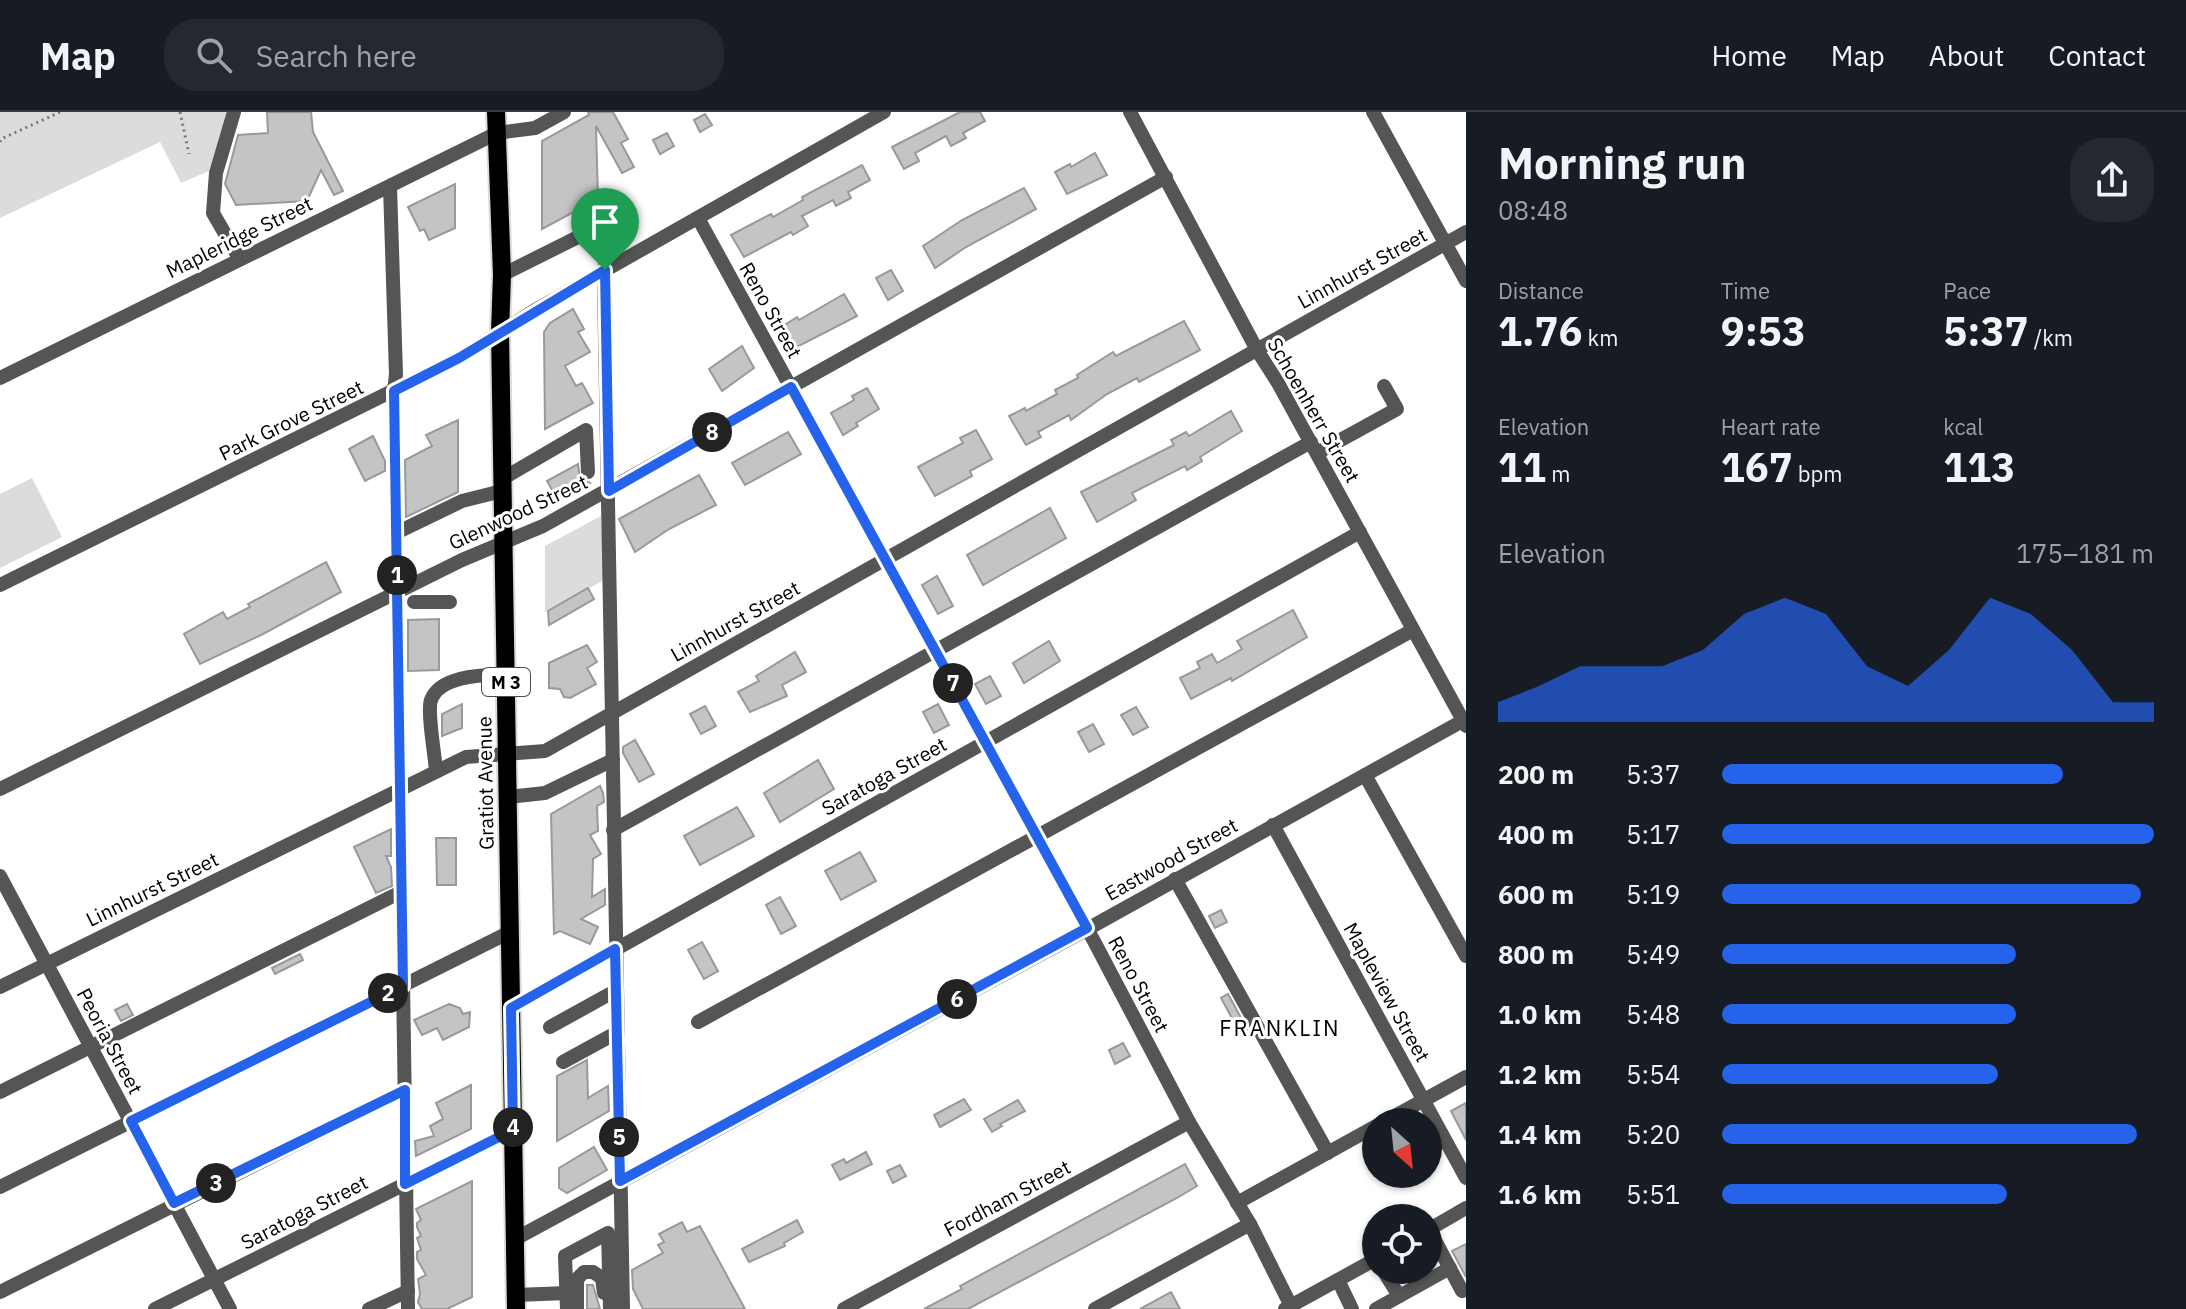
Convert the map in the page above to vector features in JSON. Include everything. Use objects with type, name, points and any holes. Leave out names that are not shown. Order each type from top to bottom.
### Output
[{"type":"main road","name":"Gratiot Avenue","points":[[496,112],[502,275],[502,485],[516,1302]]},
{"type":"street","points":[[234,112],[216,173],[213,213],[239,258]]},
{"type":"street","name":"Mapleridge Street","points":[[0,378],[497,133],[535,128],[564,112]]},
{"type":"street","name":"Park Grove Street","points":[[0,585],[459,358],[605,270],[884,112]]},
{"type":"street","name":"Schoenherr Street","points":[[1130,112],[1257,350],[1314,447],[1465,722]]},
{"type":"street","points":[[1373,112],[1466,281]]},
{"type":"street","name":"Glenwood Street","points":[[0,789],[503,542],[541,528],[1166,177]]},
{"type":"street","points":[[390,187],[396,374],[408,1309]]},
{"type":"street","name":"Reno Street","points":[[698,218],[1087,928],[1189,1122],[1250,1224],[1288,1308]]},
{"type":"street","points":[[502,275],[588,232]]},
{"type":"street","name":"Linnhurst Street","points":[[0,987],[466,757],[545,751],[1466,232]]},
{"type":"street","points":[[606,235],[615,991],[623,1309]]},
{"type":"street","points":[[613,830],[1314,447],[1397,409],[1384,386]]},
{"type":"street","points":[[396,533],[502,485],[586,430],[588,472]]},
{"type":"street","name":"Saratoga Street","points":[[511,1008],[1360,532]]},
{"type":"street","points":[[414,602],[442,602],[431,578]]},
{"type":"street","points":[[698,1022],[1413,630]]},
{"type":"street","points":[[436,771],[430,702],[438,690],[464,677],[506,674]]},
{"type":"street","name":"Eastwood Street","points":[[515,1239],[1465,722]]},
{"type":"street","points":[[508,797],[545,793],[613,760]]},
{"type":"street","points":[[1365,775],[1466,956]]},
{"type":"street","name":"Mapleview Street","points":[[1273,825],[1466,1178]]},
{"type":"street","name":"Peoria Street","points":[[0,876],[230,1309]]},
{"type":"street","points":[[1175,879],[1328,1153]]},
{"type":"street","points":[[0,1092],[401,892]]},
{"type":"street","points":[[0,1187],[510,932]]},
{"type":"street","points":[[550,1027],[615,991]]},
{"type":"street","points":[[563,1062],[616,1033]]},
{"type":"street","points":[[1409,1108],[1466,1077]]},
{"type":"street","points":[[0,1292],[405,1090]]},
{"type":"street","name":"Fordham Street","points":[[844,1309],[1189,1122]]},
{"type":"street","name":"Saratoga Street","points":[[155,1309],[513,1130]]},
{"type":"street","points":[[1237,1203],[1362,1134]]},
{"type":"street","points":[[1442,1222],[1466,1208]]},
{"type":"street","points":[[1095,1309],[1250,1224]]},
{"type":"street","points":[[567,1309],[565,1256],[608,1233],[607,1309]]},
{"type":"street","points":[[1442,1254],[1462,1291]]},
{"type":"street","points":[[1288,1308],[1362,1267]]},
{"type":"street","points":[[1376,1309],[1450,1268]]},
{"type":"street","points":[[577,1309],[577,1279],[584,1272],[593,1272],[604,1283],[607,1309]]},
{"type":"street","points":[[1338,1280],[1352,1309]]},
{"type":"street","points":[[1392,1284],[1399,1296]]},
{"type":"street","points":[[369,1309],[408,1291]]},
{"type":"street","points":[[516,1302],[567,1293]]},
{"type":"path","points":[[0,139],[60,112]]},
{"type":"path","points":[[180,112],[189,154]]},
{"type":"shaded area","points":[[0,112],[229,112],[209,171],[181,183],[160,142],[0,218]]},
{"type":"shaded area","points":[[32,478],[62,537],[0,568],[0,494]]},
{"type":"shaded area","points":[[601,516],[604,580],[545,612],[545,546]]},
{"type":"building","points":[[267,112],[311,112],[313,132],[343,191],[334,195],[321,170],[307,201],[236,205],[225,184],[238,135],[268,133]]},
{"type":"building","points":[[588,112],[613,112],[628,139],[621,143],[634,167],[622,173],[596,126],[598,199],[542,229],[542,141],[589,115]]},
{"type":"building","points":[[960,112],[980,112],[985,121],[963,133],[966,138],[951,146],[946,136],[915,153],[919,161],[904,169],[892,147]]},
{"type":"building","points":[[705,114],[712,125],[700,132],[694,120]]},
{"type":"building","points":[[667,133],[674,146],[660,154],[653,140]]},
{"type":"building","points":[[1095,153],[1107,175],[1067,194],[1055,172]]},
{"type":"building","points":[[862,165],[870,180],[848,192],[851,198],[836,206],[833,200],[802,216],[808,226],[744,257],[731,235],[771,214],[773,217],[803,200],[802,197]]},
{"type":"building","points":[[455,184],[455,228],[429,240],[424,229],[420,231],[408,207]]},
{"type":"building","points":[[1024,188],[1036,209],[966,247],[935,268],[923,246],[962,220]]},
{"type":"building","points":[[891,270],[903,291],[888,300],[876,278]]},
{"type":"building","points":[[844,294],[857,316],[795,348],[783,326]]},
{"type":"building","points":[[573,309],[584,329],[578,332],[590,352],[565,366],[576,386],[582,383],[593,403],[545,429],[544,332],[550,323]]},
{"type":"building","points":[[1184,321],[1200,350],[1139,382],[1137,378],[1107,394],[1071,420],[1069,415],[1038,432],[1041,437],[1026,445],[1009,416],[1025,408],[1026,411],[1057,394],[1055,390],[1078,378],[1077,375],[1113,352],[1116,356]]},
{"type":"building","points":[[742,346],[754,368],[722,391],[709,369]]},
{"type":"building","points":[[867,388],[879,409],[843,435],[831,413],[854,400],[852,396]]},
{"type":"building","points":[[1231,411],[1242,431],[1200,457],[1202,461],[1187,470],[1185,466],[1132,493],[1136,500],[1097,522],[1081,492],[1174,445],[1171,440],[1186,432],[1189,436]]},
{"type":"building","points":[[458,420],[458,492],[406,517],[405,460],[432,446],[426,435]]},
{"type":"building","points":[[976,430],[992,459],[970,471],[972,476],[935,496],[918,467],[963,443],[960,438]]},
{"type":"building","points":[[788,432],[801,454],[745,485],[732,463]]},
{"type":"building","points":[[373,436],[385,461],[385,471],[365,481],[349,449]]},
{"type":"building","points":[[578,464],[580,478],[590,483],[558,501],[547,481]]},
{"type":"building","points":[[699,475],[716,505],[669,529],[635,552],[619,519]]},
{"type":"building","points":[[1050,508],[1066,538],[983,585],[967,555]]},
{"type":"building","points":[[326,562],[341,592],[200,664],[184,634],[223,612],[227,619],[250,607],[248,604]]},
{"type":"building","points":[[937,576],[953,606],[938,614],[922,585]]},
{"type":"building","points":[[588,588],[594,599],[549,625],[548,611]]},
{"type":"building","points":[[1293,610],[1307,637],[1232,681],[1231,678],[1191,699],[1180,678],[1200,668],[1197,662],[1212,654],[1217,663],[1242,649],[1237,641]]},
{"type":"building","points":[[439,619],[439,670],[408,671],[408,620]]},
{"type":"building","points":[[1049,641],[1060,661],[1024,683],[1013,663]]},
{"type":"building","points":[[587,645],[597,662],[587,668],[596,684],[570,698],[564,697],[560,689],[549,688],[549,663]]},
{"type":"building","points":[[795,652],[806,672],[782,685],[787,696],[750,712],[738,692],[759,681],[756,676]]},
{"type":"building","points":[[990,676],[1001,696],[986,704],[975,684]]},
{"type":"building","points":[[462,704],[462,728],[442,736],[442,714]]},
{"type":"building","points":[[938,704],[949,725],[934,733],[923,712]]},
{"type":"building","points":[[705,706],[716,726],[701,734],[690,714]]},
{"type":"building","points":[[1136,707],[1148,727],[1133,735],[1121,715]]},
{"type":"building","points":[[1093,724],[1104,744],[1089,752],[1078,732]]},
{"type":"building","points":[[635,740],[654,774],[639,782],[623,753],[623,747]]},
{"type":"building","points":[[818,760],[834,789],[780,822],[764,793]]},
{"type":"building","points":[[600,786],[604,802],[597,806],[598,831],[590,835],[601,854],[593,859],[592,897],[605,889],[605,905],[581,919],[598,927],[590,944],[560,931],[554,934],[551,814]]},
{"type":"building","points":[[737,807],[754,836],[700,865],[684,836]]},
{"type":"building","points":[[391,829],[391,856],[386,856],[391,867],[392,886],[376,893],[354,847]]},
{"type":"building","points":[[436,838],[456,838],[456,885],[437,885]]},
{"type":"building","points":[[860,852],[876,881],[841,900],[825,871]]},
{"type":"building","points":[[780,897],[796,926],[781,934],[766,905]]},
{"type":"building","points":[[1221,910],[1227,922],[1215,928],[1209,916]]},
{"type":"building","points":[[702,942],[718,971],[704,979],[688,950]]},
{"type":"building","points":[[300,954],[303,960],[275,974],[272,968]]},
{"type":"building","points":[[1228,994],[1247,1029],[1240,1033],[1221,998]]},
{"type":"building","points":[[127,1004],[133,1015],[121,1021],[115,1010]]},
{"type":"building","points":[[449,1004],[460,1008],[463,1014],[470,1012],[469,1027],[443,1040],[437,1028],[422,1035],[414,1020]]},
{"type":"building","points":[[1123,1043],[1130,1056],[1115,1064],[1109,1050]]},
{"type":"building","points":[[587,1060],[588,1098],[608,1086],[609,1111],[557,1141],[557,1076]]},
{"type":"building","points":[[471,1085],[471,1129],[416,1156],[415,1141],[434,1136],[430,1126],[443,1119],[436,1103]]},
{"type":"building","points":[[964,1099],[971,1110],[940,1127],[934,1115]]},
{"type":"building","points":[[1018,1100],[1025,1111],[1000,1124],[1002,1126],[992,1132],[984,1119]]},
{"type":"building","points":[[1466,1103],[1466,1140],[1451,1111]]},
{"type":"building","points":[[594,1147],[607,1170],[567,1193],[559,1188],[559,1168]]},
{"type":"building","points":[[866,1152],[872,1164],[840,1180],[832,1165],[844,1159],[846,1163]]},
{"type":"building","points":[[1185,1164],[1197,1186],[1177,1198],[968,1309],[924,1309],[962,1289],[960,1286]]},
{"type":"building","points":[[900,1165],[906,1176],[893,1183],[887,1171]]},
{"type":"building","points":[[472,1181],[472,1297],[447,1309],[422,1309],[418,1302],[418,1279],[426,1275],[417,1259],[417,1252],[421,1250],[417,1238],[421,1236],[417,1223],[421,1220],[416,1209]]},
{"type":"building","points":[[797,1220],[803,1232],[784,1243],[785,1246],[749,1262],[742,1249]]},
{"type":"building","points":[[682,1222],[687,1232],[700,1226],[745,1309],[643,1309],[633,1289],[632,1270],[663,1253],[658,1245],[664,1242],[659,1234]]},
{"type":"building","points":[[1466,1244],[1466,1277],[1452,1251]]},
{"type":"building","points":[[587,1285],[593,1285],[600,1309],[587,1309]]},
{"type":"building","points":[[1171,1292],[1180,1309],[1140,1309]]},
{"type":"district","name":"FRANKLIN","points":[[1280,1027]]},
{"type":"route","points":[[605,270],[609,491],[791,387],[1087,928],[620,1181],[615,949],[511,1008],[513,1130],[405,1184],[405,1090],[174,1203],[131,1121],[403,986],[394,391],[459,358],[605,270]]}]
